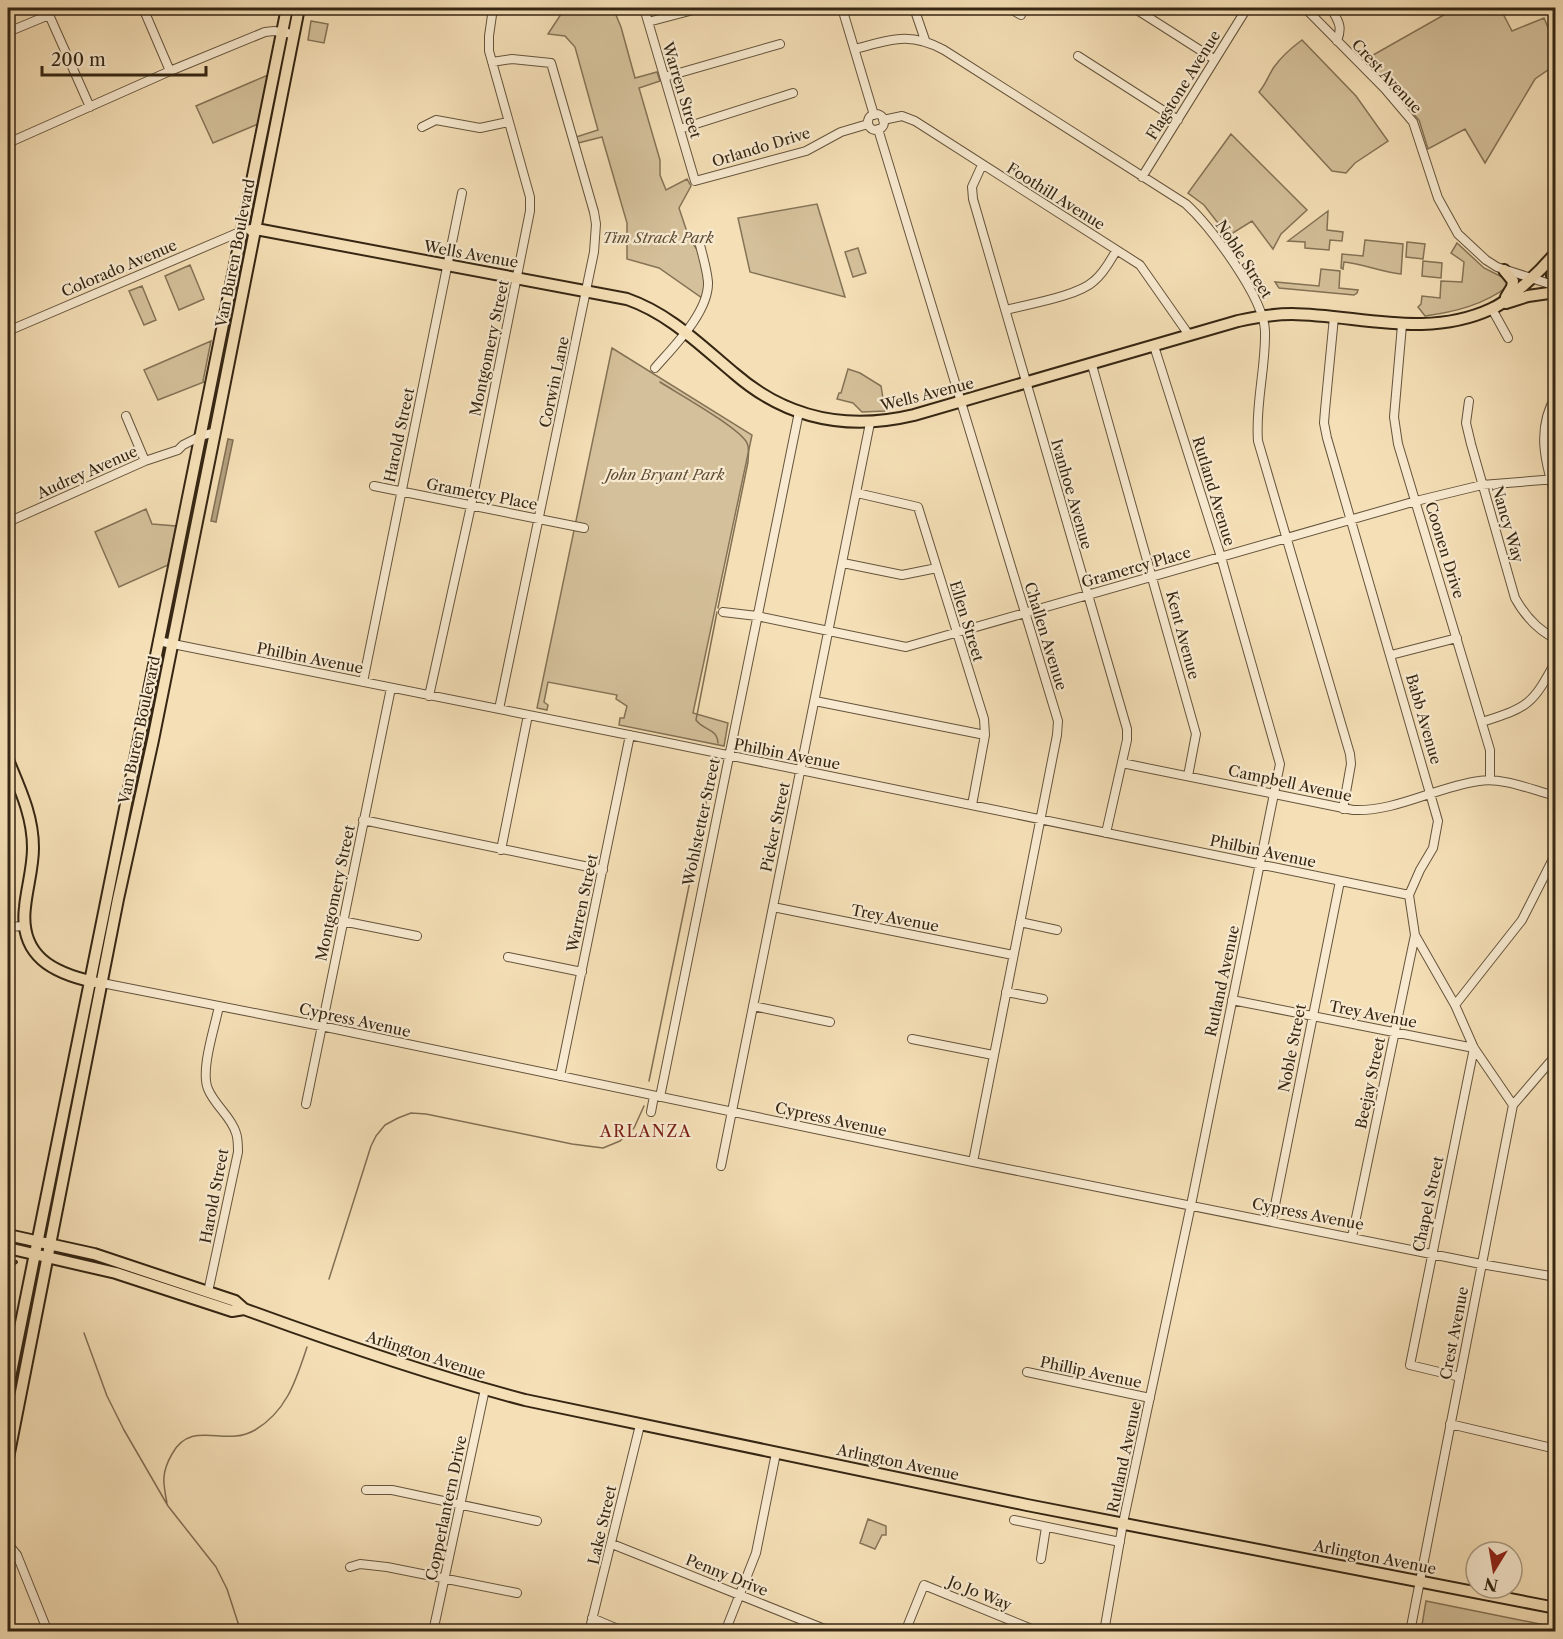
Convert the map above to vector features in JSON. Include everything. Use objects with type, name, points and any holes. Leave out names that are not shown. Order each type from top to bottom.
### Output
[{"type":"main road","name":"Van Buren Boulevard","points":[[8,1458],[102,983],[256,229],[288,33],[287,8]]},
{"type":"main road","name":"Van Buren Boulevard","points":[[8,1387],[33,1253],[231,282],[288,33],[298,8]]},
{"type":"main road","name":"Wells Avenue","points":[[242,231],[256,229],[627,298],[648,306],[686,332],[748,385],[772,400],[799,412],[844,422],[870,423],[894,420],[961,402],[1264,315],[1291,314],[1402,324],[1443,323],[1497,306],[1543,270],[1555,252]]},
{"type":"main road","points":[[1555,252],[1552,276],[1556,281]]},
{"type":"main road","points":[[1497,306],[1513,284],[1510,276],[1504,270]]},
{"type":"main road","points":[[230,358],[226,351],[226,344],[235,298],[231,282]]},
{"type":"main road","points":[[1497,306],[1528,296],[1556,292]]},
{"type":"main road","points":[[8,760],[28,810],[33,835],[33,860],[24,926],[30,942],[44,961],[62,974],[102,983]]},
{"type":"main road","points":[[123,814],[136,818]]},
{"type":"main road","points":[[69,1084],[71,1100],[66,1130],[71,1138]]},
{"type":"main road","points":[[58,1136],[63,1147],[59,1164],[63,1178]]},
{"type":"main road","name":"Arlington Avenue","points":[[8,1235],[94,1254],[235,1301],[244,1309],[335,1341],[485,1389],[550,1406],[1123,1523],[1556,1608]]},
{"type":"main road","name":"Arlington Avenue","points":[[8,1248],[81,1264],[174,1291],[232,1311],[244,1309]]},
{"type":"main road","points":[[174,1291],[204,1298],[208,1292]]},
{"type":"street","points":[[143,8],[170,71]]},
{"type":"street","name":"Montgomery Street","points":[[429,696],[471,506],[530,211],[530,196],[492,62],[489,36],[493,8]]},
{"type":"street","name":"Warren Street","points":[[644,8],[695,181]]},
{"type":"street","points":[[648,22],[701,8]]},
{"type":"street","points":[[842,8],[874,115]]},
{"type":"street","points":[[914,8],[925,40]]},
{"type":"street","points":[[1009,8],[1021,15]]},
{"type":"street","points":[[1134,8],[1214,59]]},
{"type":"street","name":"Flagstone Avenue","points":[[1142,177],[1247,8]]},
{"type":"street","name":"Crest Avenue","points":[[1305,8],[1385,89],[1413,122],[1438,198],[1458,234],[1486,260],[1504,270],[1556,286]]},
{"type":"street","points":[[1331,8],[1340,26],[1341,32],[1337,42]]},
{"type":"street","points":[[8,32],[48,11],[90,107]]},
{"type":"street","points":[[8,142],[265,32],[288,33]]},
{"type":"street","name":"Noble Street","points":[[855,49],[904,38],[925,40],[944,50],[1186,204],[1208,226],[1248,286],[1264,315],[1265,332],[1256,420],[1258,441],[1350,754],[1351,764],[1343,809]]},
{"type":"street","points":[[665,77],[780,44]]},
{"type":"street","points":[[1078,56],[1178,120]]},
{"type":"street","name":"Corwin Lane","points":[[492,62],[512,59],[551,63],[596,224],[594,252],[500,709]]},
{"type":"street","points":[[680,129],[793,93]]},
{"type":"street","points":[[874,115],[878,115],[883,120],[883,125],[878,129],[873,129],[868,124],[869,118],[874,115]]},
{"type":"street","name":"Foothill Avenue","points":[[883,120],[894,117],[909,118],[1140,265],[1189,335]]},
{"type":"street","points":[[422,127],[436,120],[480,128],[508,122]]},
{"type":"street","name":"Orlando Drive","points":[[695,181],[806,151],[841,132],[868,124]]},
{"type":"street","name":"Challen Avenue","points":[[878,129],[1058,721],[1058,735],[973,1162]]},
{"type":"street","name":"Ivanhoe Avenue","points":[[982,165],[972,187],[973,200],[1127,729],[1122,763],[1106,833]]},
{"type":"street","name":"Harold Street","points":[[363,682],[462,193]]},
{"type":"street","name":"Colorado Avenue","points":[[8,331],[242,231]]},
{"type":"street","points":[[656,368],[686,332],[704,303],[708,282],[700,245]]},
{"type":"street","points":[[1006,310],[1080,290],[1101,274],[1116,250]]},
{"type":"street","points":[[1497,306],[1508,338]]},
{"type":"street","name":"Babb Avenue","points":[[1334,317],[1324,423],[1438,821],[1433,848],[1409,896]]},
{"type":"street","name":"Coonen Drive","points":[[1402,324],[1394,417],[1398,444],[1490,750],[1490,780]]},
{"type":"street","name":"Rutland Avenue","points":[[1104,1632],[1123,1523],[1191,1205],[1280,764],[1221,557],[1154,346]]},
{"type":"street","name":"Kent Avenue","points":[[1092,364],[1196,734],[1188,776]]},
{"type":"street","points":[[1556,396],[1549,407],[1542,434],[1556,497]]},
{"type":"street","name":"Nancy Way","points":[[1469,400],[1466,423],[1515,598],[1523,613],[1536,626],[1556,639]]},
{"type":"street","name":"Wohlstetter Street","points":[[651,1112],[657,1096],[729,756],[799,412]]},
{"type":"street","points":[[126,416],[145,461]]},
{"type":"street","name":"Picker Street","points":[[721,1166],[870,423]]},
{"type":"street","name":"Audrey Avenue","points":[[8,522],[145,461],[178,450],[201,436],[215,432]]},
{"type":"street","points":[[178,450],[187,453],[196,462]]},
{"type":"street","name":"Gramercy Place","points":[[723,612],[757,616],[906,647],[1416,501],[1482,485],[1553,479]]},
{"type":"street","name":"Gramercy Place","points":[[374,486],[584,528]]},
{"type":"street","name":"Ellen Street","points":[[857,493],[918,507],[984,719],[985,735],[972,805]]},
{"type":"street","points":[[843,562],[902,575],[937,568]]},
{"type":"street","points":[[1391,655],[1457,638]]},
{"type":"street","name":"Philbin Avenue","points":[[158,641],[630,735],[1409,896]]},
{"type":"street","points":[[1482,722],[1515,711],[1532,700],[1556,661]]},
{"type":"street","name":"Montgomery Street","points":[[306,1104],[390,688]]},
{"type":"street","points":[[815,700],[985,735]]},
{"type":"street","points":[[501,850],[528,715]]},
{"type":"street","name":"Warren Street","points":[[560,1076],[630,735]]},
{"type":"street","name":"Campbell Avenue","points":[[1122,763],[1343,809],[1366,811],[1478,781],[1490,780],[1556,795]]},
{"type":"street","points":[[363,820],[603,870]]},
{"type":"street","points":[[1455,1005],[1522,920],[1556,853]]},
{"type":"street","name":"Noble Street","points":[[1272,1221],[1340,881]]},
{"type":"street","points":[[1409,896],[1415,935],[1455,1005],[1474,1048],[1513,1105]]},
{"type":"street","name":"Trey Avenue","points":[[772,907],[1013,955]]},
{"type":"street","points":[[342,921],[417,936]]},
{"type":"street","points":[[1020,922],[1057,930]]},
{"type":"street","points":[[8,927],[24,926]]},
{"type":"street","name":"Beejay Street","points":[[1352,1237],[1415,935]]},
{"type":"street","points":[[508,957],[582,972]]},
{"type":"street","name":"Cypress Avenue","points":[[102,983],[321,1026],[973,1162],[1556,1277]]},
{"type":"street","points":[[1006,992],[1043,999]]},
{"type":"street","name":"Trey Avenue","points":[[1232,1000],[1474,1048]]},
{"type":"street","name":"Harold Street","points":[[208,1292],[238,1152],[236,1133],[207,1088],[206,1071],[219,1006]]},
{"type":"street","points":[[753,1006],[830,1022]]},
{"type":"street","points":[[912,1039],[993,1055]]},
{"type":"street","name":"Chapel Street","points":[[1460,1377],[1410,1365],[1474,1048]]},
{"type":"street","name":"Crest Avenue","points":[[1410,1632],[1513,1105],[1556,1055]]},
{"type":"street","name":"Phillip Avenue","points":[[1027,1372],[1150,1398]]},
{"type":"street","name":"Copperlantern Drive","points":[[434,1632],[485,1389]]},
{"type":"street","points":[[1450,1424],[1556,1449]]},
{"type":"street","name":"Lake Street","points":[[589,1632],[640,1425]]},
{"type":"street","points":[[725,1632],[756,1553],[776,1453]]},
{"type":"street","points":[[366,1490],[392,1490],[537,1521]]},
{"type":"street","points":[[1014,1520],[1120,1542]]},
{"type":"street","points":[[1041,1559],[1046,1527]]},
{"type":"street","points":[[8,1544],[17,1555],[48,1632]]},
{"type":"street","name":"Penny Drive","points":[[612,1544],[832,1632]]},
{"type":"street","points":[[350,1567],[360,1564],[387,1567],[517,1593]]},
{"type":"street","name":"Jo Jo Way","points":[[905,1632],[924,1585],[1040,1632]]},
{"type":"street","points":[[592,1618],[625,1632]]},
{"type":"green space","name":"Tim Strack Park","points":[[565,8],[613,8],[621,27],[635,78],[657,72],[660,81],[639,88],[660,160],[660,175],[666,190],[687,179],[691,186],[679,208],[689,238],[700,254],[705,273],[705,300],[659,268],[627,259],[627,223],[602,137],[578,143],[576,137],[598,130],[575,47],[565,36],[548,34]]},
{"type":"green space","points":[[1456,8],[1500,8],[1512,31],[1544,18],[1555,44],[1555,65],[1535,79],[1485,163],[1465,129],[1428,149],[1419,120],[1366,59]]},
{"type":"green space","points":[[311,21],[328,24],[324,43],[308,40]]},
{"type":"green space","points":[[1302,40],[1356,96],[1388,141],[1355,163],[1346,173],[1332,171],[1259,92],[1277,63]]},
{"type":"green space","points":[[268,75],[258,124],[213,143],[196,106]]},
{"type":"green space","points":[[1231,134],[1307,210],[1281,234],[1273,249],[1252,221],[1228,236],[1204,205],[1188,193]]},
{"type":"green space","points":[[817,204],[845,297],[750,272],[738,218]]},
{"type":"green space","points":[[1328,211],[1327,230],[1343,232],[1342,241],[1330,240],[1329,250],[1305,248],[1305,242],[1288,241]]},
{"type":"green space","points":[[1365,240],[1403,244],[1401,274],[1344,262],[1343,269],[1341,268],[1342,254],[1363,256]]},
{"type":"green space","points":[[1407,242],[1425,244],[1423,259],[1406,257]]},
{"type":"green space","points":[[1457,243],[1484,268],[1508,280],[1508,286],[1499,293],[1468,307],[1425,316],[1418,307],[1422,296],[1440,298],[1441,281],[1462,282],[1464,262],[1451,253]]},
{"type":"green space","points":[[858,248],[866,273],[853,277],[845,252]]},
{"type":"green space","points":[[1423,261],[1442,263],[1441,278],[1422,276]]},
{"type":"green space","points":[[190,265],[204,299],[179,310],[165,276]]},
{"type":"green space","points":[[1321,269],[1340,271],[1339,288],[1358,290],[1357,293],[1354,295],[1279,288],[1275,282],[1319,286]]},
{"type":"green space","points":[[142,286],[156,320],[144,325],[129,291]]},
{"type":"green space","points":[[211,341],[204,382],[158,400],[144,370]]},
{"type":"green space","name":"John Bryant Park","points":[[612,348],[752,435],[693,713],[728,723],[724,746],[619,725],[620,718],[624,718],[627,706],[616,699],[617,695],[548,682],[544,702],[548,705],[547,710],[537,708]]},
{"type":"green space","points":[[848,369],[860,373],[881,386],[885,411],[862,412],[853,403],[837,399]]},
{"type":"green space","points":[[146,509],[152,524],[176,526],[168,565],[119,587],[95,532]]},
{"type":"green space","points":[[868,1519],[886,1526],[886,1535],[882,1535],[875,1549],[860,1543]]},
{"type":"green space","points":[[1426,1601],[1555,1627],[1555,1631],[1421,1631]]},
{"type":"shaded area","points":[[228,439],[233,440],[216,522],[211,521]]},
{"type":"waterway","points":[[660,382],[721,420],[748,445],[748,462],[718,608]]},
{"type":"waterway","points":[[717,612],[696,720],[713,732],[718,743]]},
{"type":"waterway","points":[[649,1081],[714,764]]},
{"type":"waterway","points":[[329,1279],[371,1146],[385,1125],[411,1113],[426,1114],[572,1144],[603,1148],[620,1141],[634,1128],[644,1106]]},
{"type":"waterway","points":[[84,1333],[107,1396],[124,1430],[168,1506],[216,1567],[227,1589],[241,1632]]},
{"type":"waterway","points":[[167,1503],[165,1473],[168,1461],[180,1443],[199,1435],[244,1435],[266,1422],[275,1414],[289,1394],[307,1347]]},
{"type":"railway","points":[[8,1267],[16,1262]]},
{"type":"district","name":"ARLANZA","points":[[646,1131]]}]
